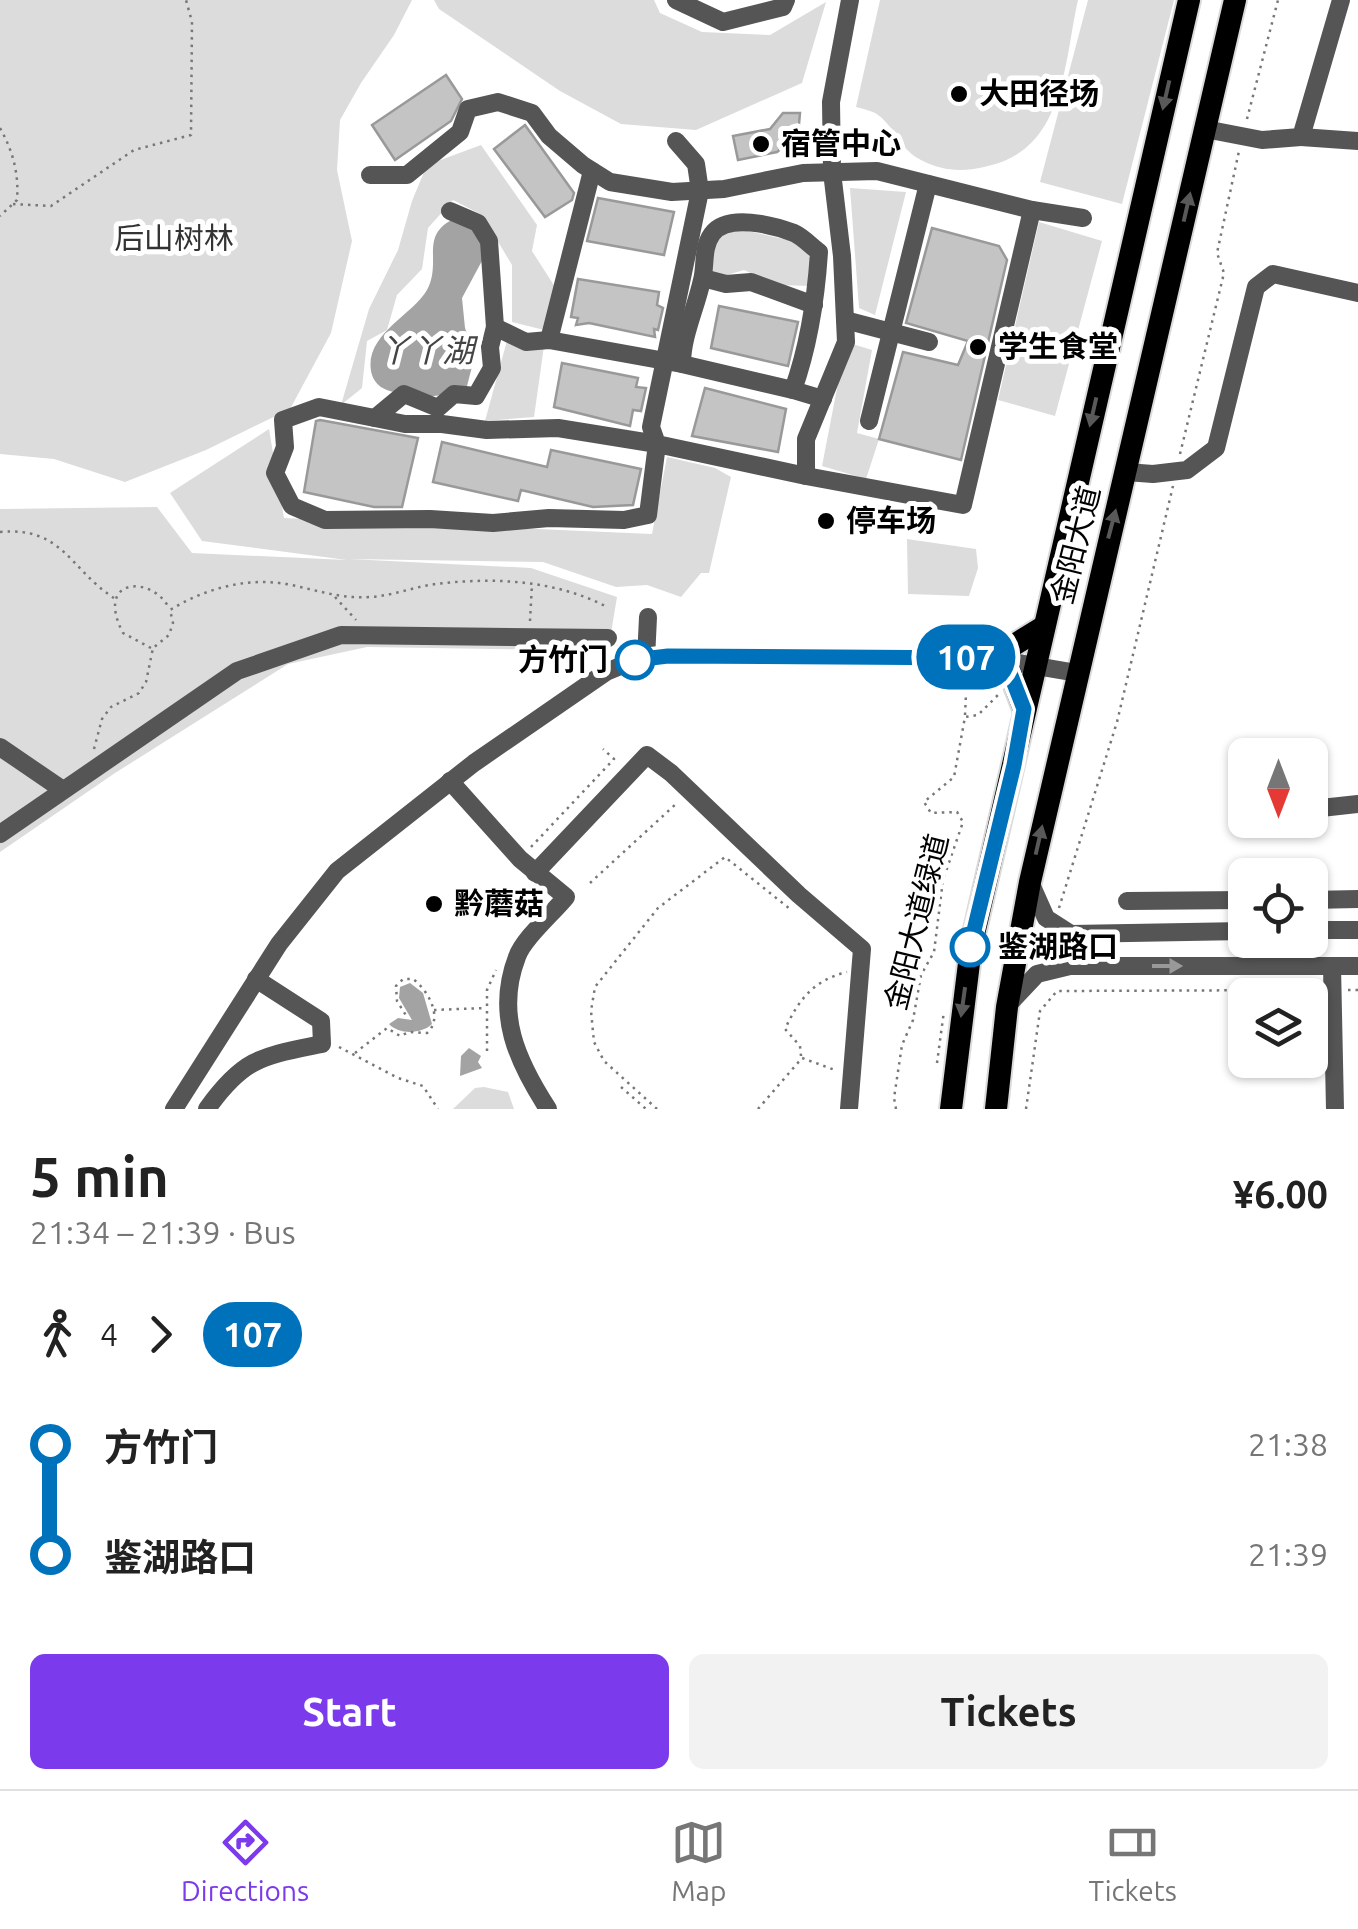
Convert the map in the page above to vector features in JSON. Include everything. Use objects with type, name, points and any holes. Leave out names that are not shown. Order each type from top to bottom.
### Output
[{"type":"main road","name":"金阳大道","points":[[951,1109],[970,947],[1189,0]]},
{"type":"main road","name":"金阳大道","points":[[996,1109],[1007,1006],[1030,882],[1235,0]]},
{"type":"main road","points":[[1058,573],[1097,584]]},
{"type":"main road","points":[[1014,645],[1043,626]]},
{"type":"main road","points":[[976,663],[1008,668],[1024,709]]},
{"type":"main road","points":[[1014,765],[1054,776]]},
{"type":"street","points":[[676,0],[723,22],[782,6],[786,0]]},
{"type":"street","points":[[806,476],[806,439],[846,342],[832,172],[831,102],[850,0]]},
{"type":"street","points":[[1301,137],[1341,0]]},
{"type":"street","points":[[370,175],[407,175],[460,132],[468,108],[498,102],[532,114],[549,136],[610,182],[672,192],[700,191],[803,172],[877,171],[1032,210],[1083,218]]},
{"type":"street","points":[[1205,130],[1262,140],[1301,137],[1358,141]]},
{"type":"street","points":[[676,140],[696,164],[700,191],[673,363],[650,427],[657,444],[648,515],[624,520],[549,518],[493,523],[325,520],[292,506],[274,473],[284,447],[283,420],[319,408],[405,424],[487,430],[558,428],[657,444],[964,505],[1032,210]]},
{"type":"street","points":[[549,340],[592,171]]},
{"type":"street","points":[[869,421],[928,184]]},
{"type":"street","points":[[375,418],[404,394],[438,408],[454,394],[476,396],[492,368],[490,347],[495,327],[489,240],[478,223],[450,211]]},
{"type":"street","points":[[673,363],[682,351],[712,233],[729,222],[764,226],[796,234],[819,252],[805,357],[793,390]]},
{"type":"street","points":[[1126,472],[1187,470],[1216,448],[1256,287],[1274,274],[1358,292]]},
{"type":"street","points":[[703,278],[726,284],[751,282],[814,305]]},
{"type":"street","points":[[845,320],[929,342]]},
{"type":"street","points":[[495,327],[526,342],[549,340],[673,363],[823,399]]},
{"type":"street","points":[[646,658],[648,618]]},
{"type":"street","points":[[0,834],[237,671],[341,635],[608,638]]},
{"type":"street","points":[[976,663],[1014,645]]},
{"type":"street","points":[[174,1109],[279,944],[336,871],[450,781],[606,672],[646,658],[668,656],[1034,663],[1077,673]]},
{"type":"street","points":[[0,747],[63,790]]},
{"type":"street","points":[[535,873],[647,755],[862,949],[849,1109]]},
{"type":"street","points":[[450,781],[520,859],[566,898],[517,954],[506,1011],[522,1068],[548,1109]]},
{"type":"street","points":[[1328,807],[1358,804]]},
{"type":"street","points":[[1030,882],[1046,918],[1072,934],[1228,932]]},
{"type":"street","points":[[1328,900],[1358,899]]},
{"type":"street","points":[[1127,901],[1228,900]]},
{"type":"street","points":[[1328,930],[1358,930]]},
{"type":"street","points":[[1070,966],[1072,934]]},
{"type":"street","points":[[1007,1006],[1037,974],[1070,966],[1358,966]]},
{"type":"street","points":[[1332,966],[1335,1109]]},
{"type":"street","points":[[207,1109],[238,1070],[270,1055],[322,1044],[322,1021],[256,980]]},
{"type":"path","points":[[13,204],[51,206],[134,150],[191,134],[192,22],[186,0]]},
{"type":"path","points":[[0,128],[11,148],[19,182],[17,200],[0,216]]},
{"type":"path","points":[[0,532],[23,530],[53,542],[77,562],[89,582],[114,598]]},
{"type":"path","points":[[170,610],[196,596],[246,582],[286,584],[334,596],[368,597],[404,593],[432,584],[532,584],[580,594],[607,607]]},
{"type":"path","points":[[531,638],[532,584]]},
{"type":"path","points":[[104,762],[92,746],[102,719],[111,707],[139,693],[151,668],[152,648],[169,634],[173,623],[164,598],[140,587],[124,589],[112,605],[123,632],[152,648]]},
{"type":"path","points":[[334,596],[352,614],[364,636]]},
{"type":"path","points":[[976,663],[964,717],[978,715],[987,708],[999,695],[999,687]]},
{"type":"path","name":"金阳大道绿道","points":[[896,1109],[894,1098],[902,1045],[913,1020],[921,975],[934,952],[943,880],[963,822],[958,812],[931,813],[924,802],[954,778],[964,717]]},
{"type":"path","points":[[520,859],[614,759],[603,749]]},
{"type":"path","points":[[590,883],[689,791]]},
{"type":"path","points":[[657,1109],[604,1061],[594,1042],[590,1011],[595,987],[658,908],[725,857],[789,910],[799,895]]},
{"type":"path","points":[[802,1058],[800,1046],[784,1029],[797,1002],[816,984],[860,969]]},
{"type":"path","points":[[355,1053],[387,1028],[400,1036],[408,1032],[427,1033],[435,1027],[436,1018],[424,987],[413,978],[404,978],[396,986],[395,993],[407,1017]]},
{"type":"path","points":[[1026,1109],[1040,1011],[1057,991],[1358,990]]},
{"type":"path","points":[[432,1010],[487,1008]]},
{"type":"path","points":[[322,1044],[355,1053],[398,1078],[423,1086],[438,1109]]},
{"type":"path","points":[[802,1058],[839,1072]]},
{"type":"path","points":[[758,1109],[802,1058]]},
{"type":"path","points":[[621,1087],[646,1109]]},
{"type":"green space","name":"后山树林","points":[[0,0],[412,0],[340,120],[337,170],[352,241],[331,333],[290,409],[206,450],[125,482],[54,459],[0,454]]},
{"type":"green space","points":[[434,0],[654,0],[660,13],[702,32],[770,35],[826,2],[802,83],[696,130],[621,124],[560,91],[439,9]]},
{"type":"green space","name":"大田径场","points":[[880,0],[1078,0],[1057,100],[1033,142],[1013,157],[988,166],[946,169],[914,155],[878,115],[856,107]]},
{"type":"green space","points":[[1088,0],[1174,0],[1122,204],[1040,182]]},
{"type":"green space","points":[[481,145],[537,225],[532,251],[555,287],[544,330],[512,322],[512,265],[482,215],[453,200],[428,228],[422,269],[397,295],[387,330],[367,341],[362,388],[341,405],[369,309],[398,250],[427,165]]},
{"type":"green space","points":[[850,188],[906,192],[875,315],[859,308]]},
{"type":"green space","points":[[1039,222],[1102,241],[1055,416],[998,400]]},
{"type":"green space","points":[[739,229],[797,242],[815,263],[811,286],[777,285],[744,270],[713,279],[708,264],[720,234]]},
{"type":"green space","points":[[508,337],[544,346],[534,417],[485,421]]},
{"type":"green space","points":[[846,342],[872,350],[857,433],[879,439],[866,479],[822,466]]},
{"type":"green space","points":[[269,429],[284,518],[652,534],[667,457],[715,468],[731,477],[709,573],[701,573],[681,597],[647,585],[616,587],[543,562],[349,559],[531,568],[617,597],[608,651],[367,647],[288,664],[115,773],[0,852],[0,509],[157,507],[192,553],[347,560],[202,541],[170,493]]},
{"type":"green space","points":[[907,539],[976,549],[978,568],[969,596],[908,594]]},
{"type":"green space","points":[[475,1088],[508,1092],[514,1109],[453,1109]]},
{"type":"water","name":"丫丫湖","points":[[458,217],[472,224],[484,243],[483,259],[462,298],[465,328],[475,355],[467,386],[434,396],[385,389],[377,384],[371,371],[375,346],[427,290],[434,240],[438,231]]},
{"type":"water","points":[[410,983],[423,993],[432,1024],[410,1032],[389,1024],[398,1018],[412,1020],[399,998],[400,987]]},
{"type":"water","points":[[469,1048],[481,1056],[478,1062],[482,1068],[460,1076],[461,1056]]},
{"type":"building","points":[[446,75],[462,99],[451,121],[395,160],[372,125]]},
{"type":"building","name":"宿管中心","points":[[783,113],[800,113],[798,135],[777,152],[738,160],[733,136],[770,129]]},
{"type":"building","points":[[525,125],[574,193],[572,200],[545,217],[494,149]]},
{"type":"building","points":[[598,198],[674,212],[664,255],[587,241]]},
{"type":"building","name":"学生食堂","points":[[932,228],[999,246],[1007,260],[961,460],[879,439],[903,352],[958,365],[968,341],[906,323]]},
{"type":"building","points":[[578,279],[659,292],[657,305],[663,308],[658,330],[654,329],[655,337],[589,323],[576,325],[578,318],[571,317]]},
{"type":"building","points":[[719,306],[798,322],[788,366],[711,348]]},
{"type":"building","points":[[562,363],[638,378],[636,387],[646,388],[641,411],[633,410],[630,426],[554,407]]},
{"type":"building","points":[[705,388],[786,409],[778,452],[692,436]]},
{"type":"building","points":[[316,421],[418,438],[402,507],[374,507],[304,492]]},
{"type":"building","points":[[442,442],[547,467],[551,450],[641,469],[633,505],[593,507],[521,490],[518,501],[433,482]]},
{"type":"bus line","name":"107","points":[[635,660],[668,656],[985,658],[1008,668],[1024,709],[970,947]]},
{"type":"place","name":"大田径场","points":[[959,94]]},
{"type":"place","name":"宿管中心","points":[[761,144]]},
{"type":"place","name":"学生食堂","points":[[978,347]]},
{"type":"place","name":"停车场","points":[[826,521]]},
{"type":"place","name":"方竹门","points":[[635,660]]},
{"type":"place","name":"黔蘑菇","points":[[434,904]]},
{"type":"place","name":"鉴湖路口","points":[[970,947]]}]
